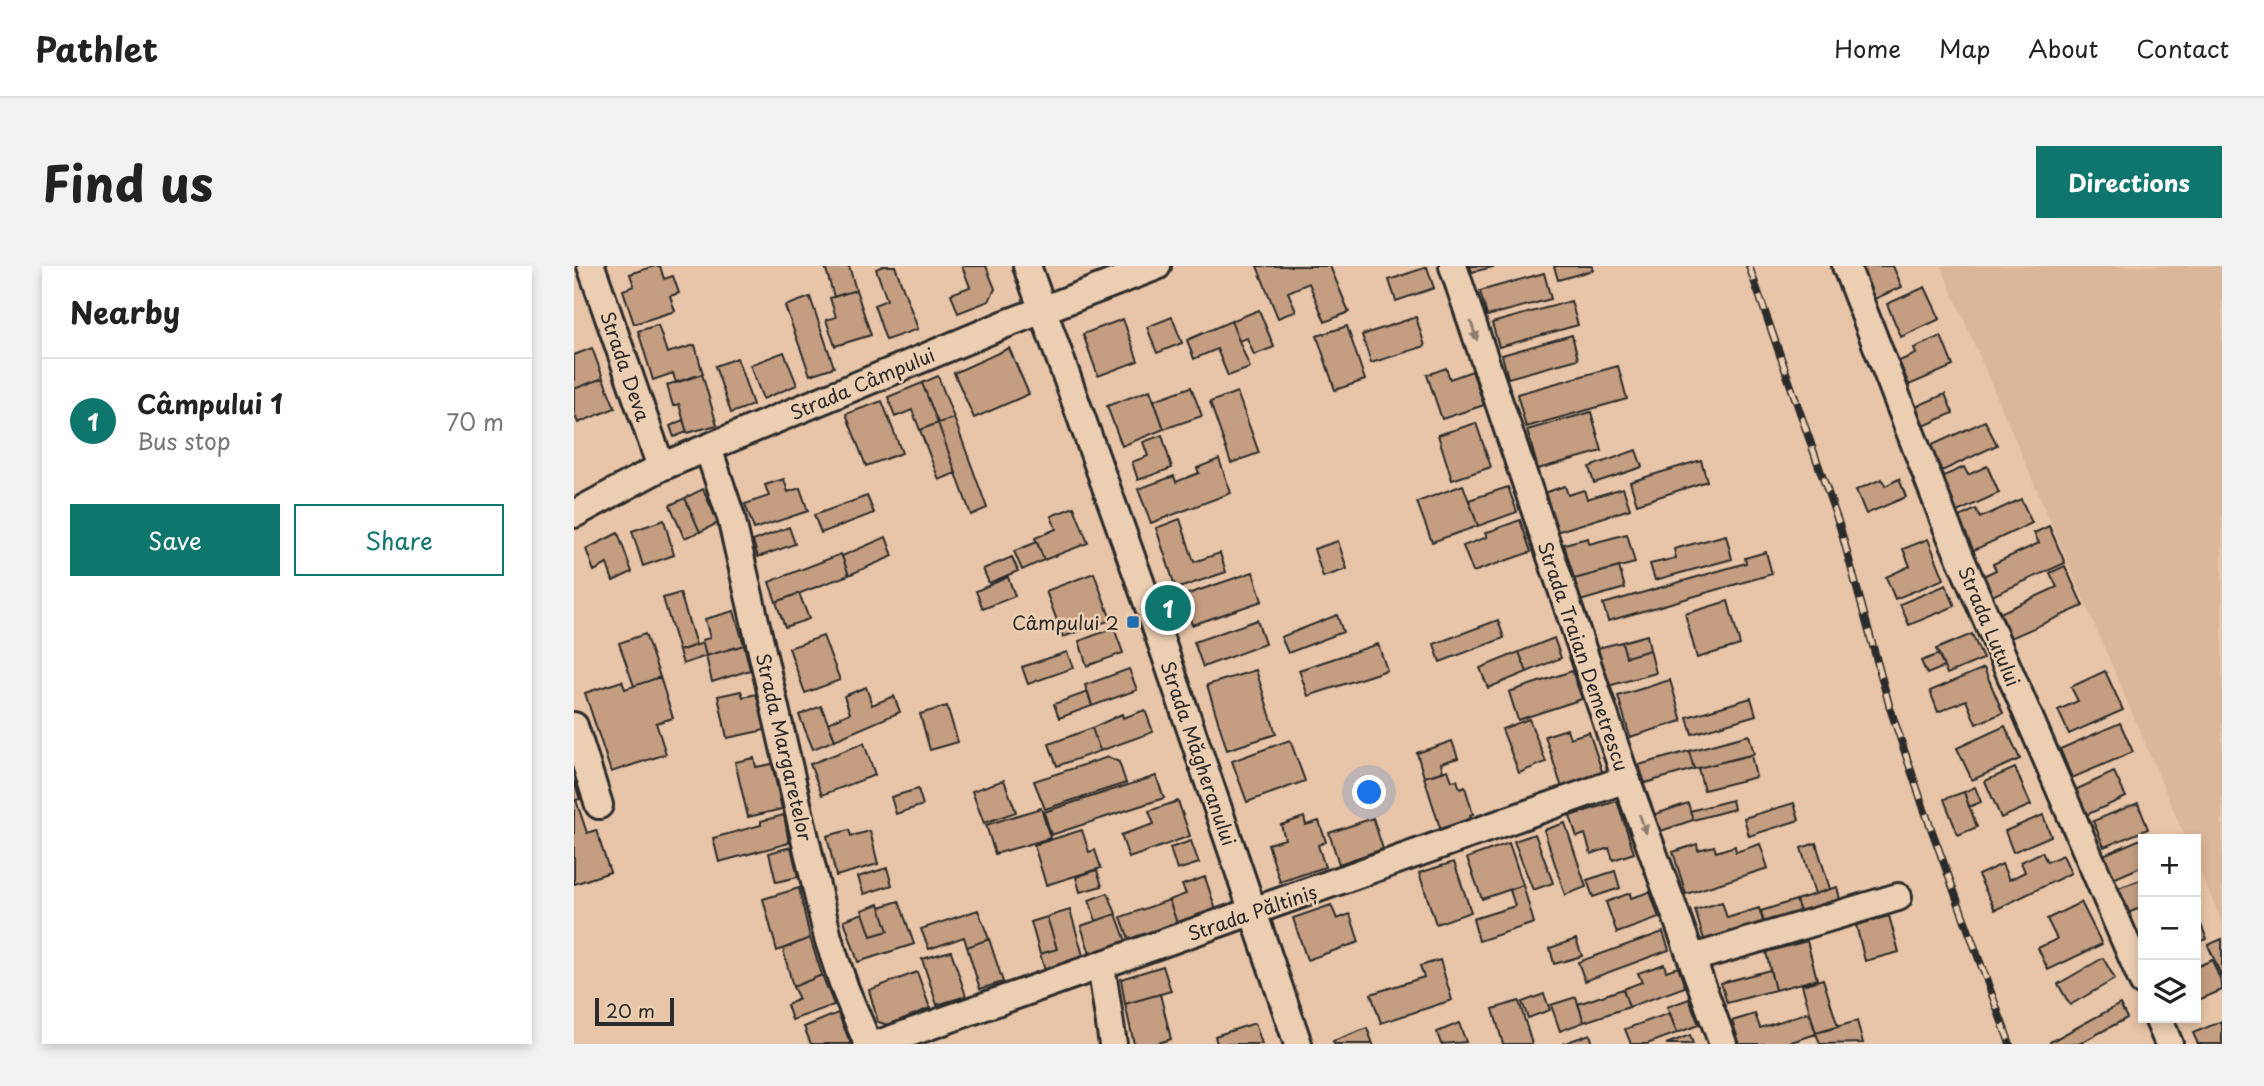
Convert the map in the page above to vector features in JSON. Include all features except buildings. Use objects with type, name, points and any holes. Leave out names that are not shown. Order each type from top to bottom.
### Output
[{"type":"street","name":"Strada Deva","points":[[591,266],[661,467]]},
{"type":"street","name":"Strada Câmpului","points":[[574,514],[661,467],[1041,310],[1157,266]]},
{"type":"street","name":"Strada Traian Demetrescu","points":[[1453,266],[1626,779],[1723,1044]]},
{"type":"street","name":"Strada Lutului","points":[[1846,266],[1947,527],[2138,970]]},
{"type":"street","name":"Strada Măgheranului","points":[[1027,268],[1153,618],[1298,1044]]},
{"type":"street","name":"Strada Margaretelor","points":[[708,448],[731,517],[828,938],[845,989],[868,1044]]},
{"type":"street","points":[[574,726],[600,805]]},
{"type":"street","name":"Strada Păltiniș","points":[[878,1044],[1626,779]]},
{"type":"street","points":[[1693,958],[1898,898]]},
{"type":"street","points":[[1101,965],[1113,1044]]},
{"type":"street","points":[[2160,1023],[2169,1044]]},
{"type":"shaded area","points":[[1941,266],[2222,266],[2222,923],[2201,874],[2201,834],[2184,834]]},
{"type":"railway","points":[[1749,266],[1840,527],[1890,708],[2010,1044]]},
{"type":"place","name":"Câmpului 1","points":[[1168,608]]},
{"type":"place","name":"Câmpului 2","points":[[1133,622]]}]
